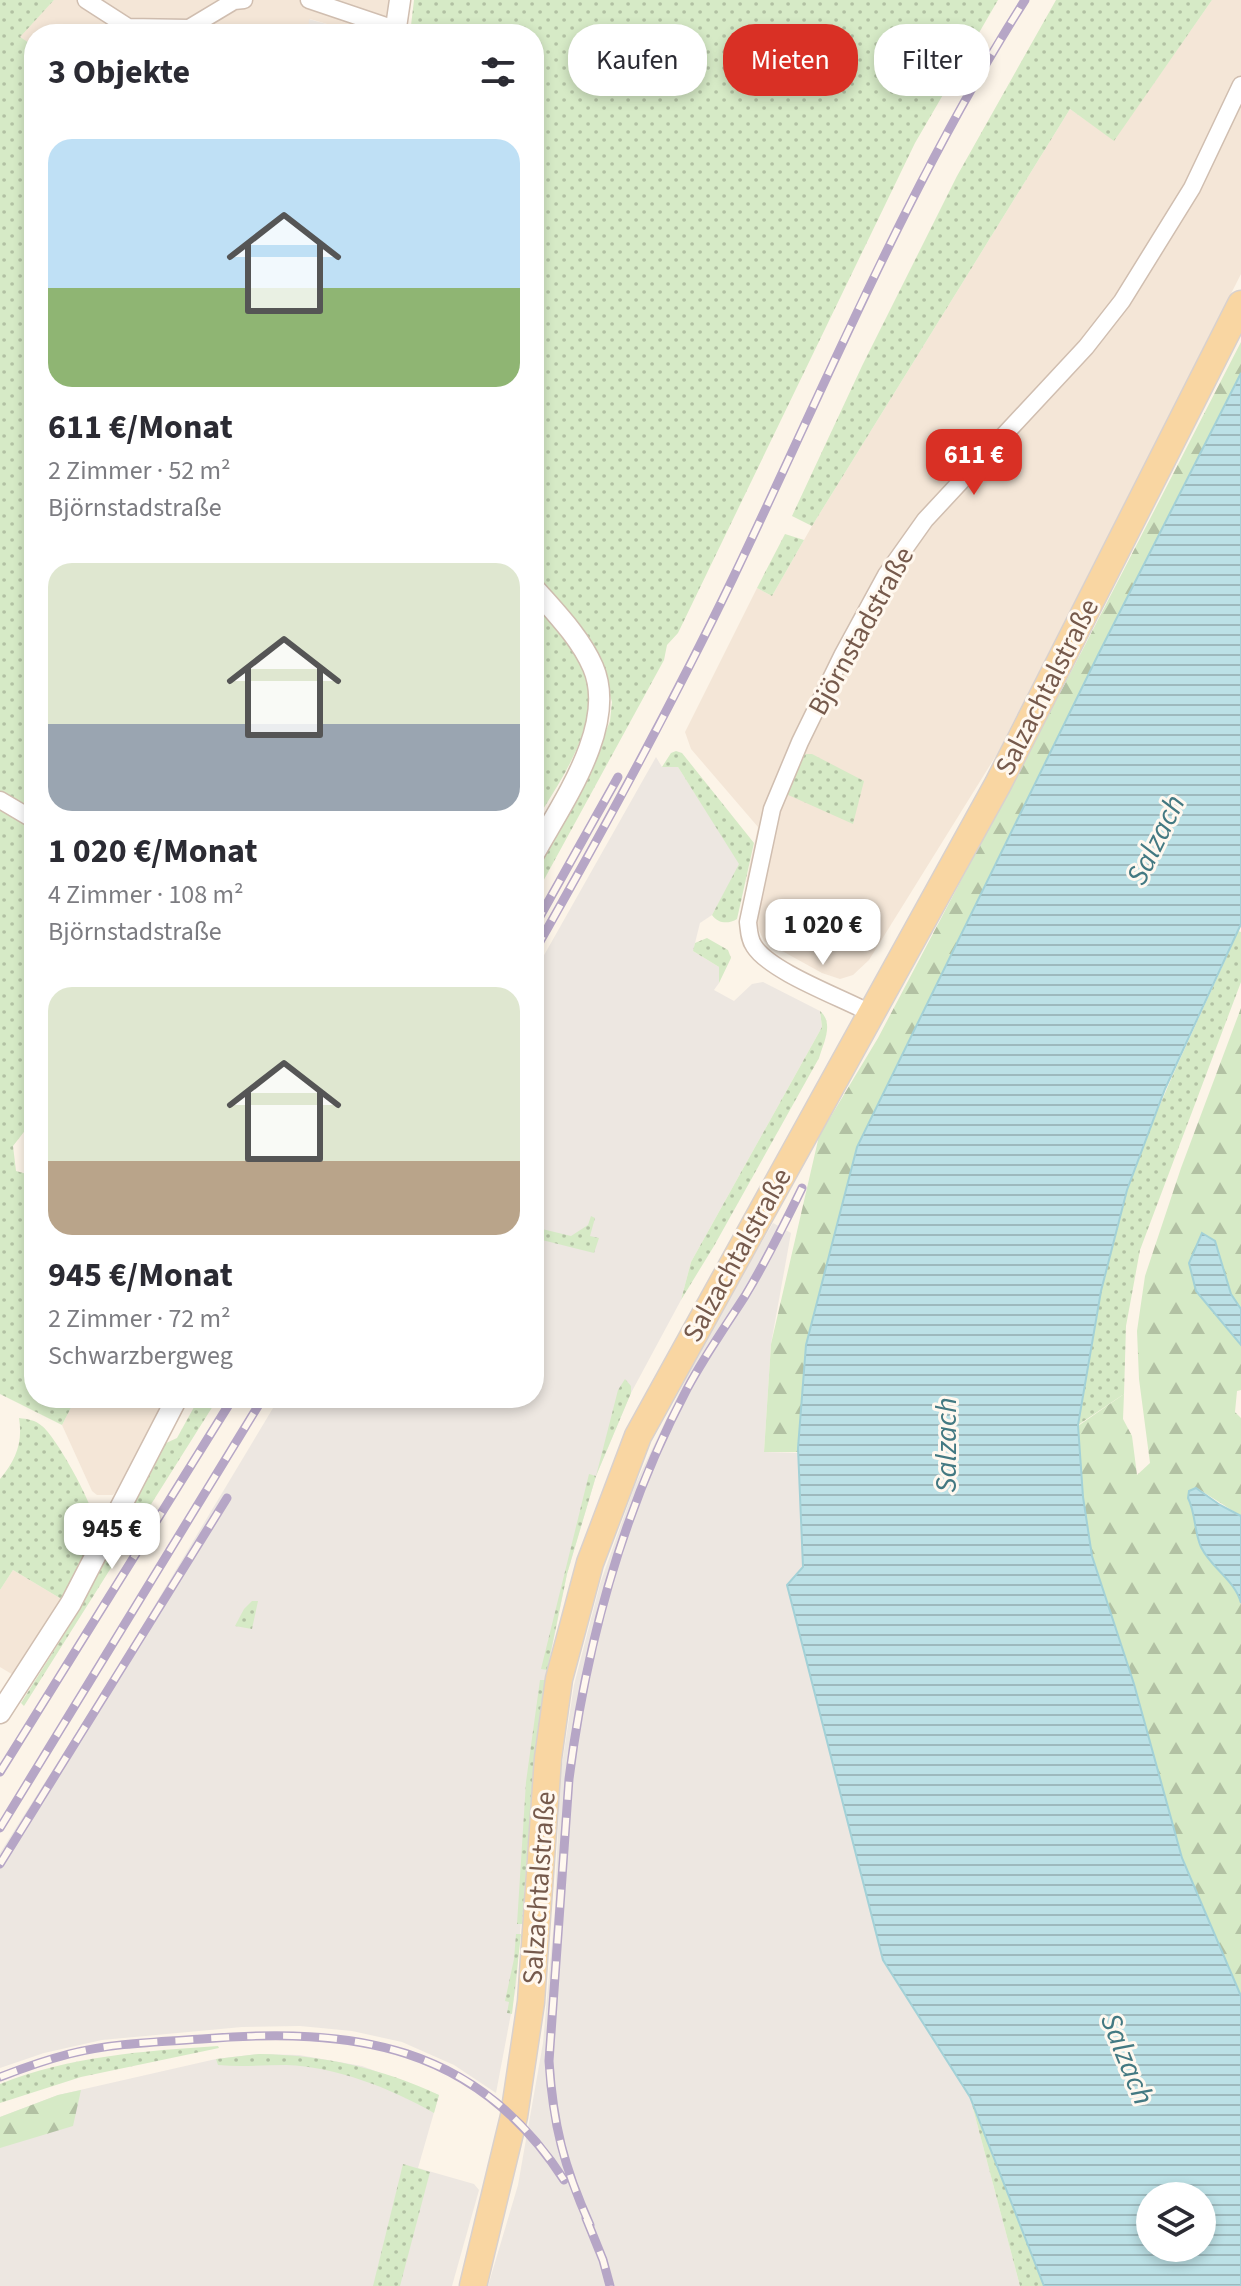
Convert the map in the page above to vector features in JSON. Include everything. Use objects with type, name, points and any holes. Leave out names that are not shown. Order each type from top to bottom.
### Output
[{"type":"main road","name":"Salzachtalstraße","points":[[473,2286],[514,2116],[531,2002],[548,1758],[559,1679],[590,1563],[638,1436],[998,784],[1241,304]]},
{"type":"street","points":[[86,0],[123,24]]},
{"type":"street","points":[[196,24],[234,1],[244,0]]},
{"type":"street","points":[[309,0],[376,24]]},
{"type":"street","points":[[396,24],[400,0]]},
{"type":"street","name":"Björnstadstraße","points":[[872,1014],[772,963],[754,947],[748,922],[772,809],[824,692],[886,575],[925,520],[1086,347],[1122,301],[1192,188],[1241,85]]},
{"type":"street","points":[[544,600],[585,651],[594,669],[601,698],[599,718],[589,749],[544,835]]},
{"type":"street","points":[[0,800],[24,814]]},
{"type":"street","points":[[0,1713],[71,1603],[172,1408]]},
{"type":"shaded area","points":[[54,0],[394,0],[390,24],[327,24],[310,19],[309,24],[31,24]]},
{"type":"shaded area","points":[[1212,0],[1241,0],[1241,274],[997,754],[869,960],[853,975],[840,979],[822,973],[764,941],[756,924],[759,886],[746,882],[758,827],[691,749],[685,732],[757,588],[772,596],[812,526],[1070,109],[1114,140]]},
{"type":"shaded area","points":[[309,19],[326,24],[309,24]]},
{"type":"shaded area","points":[[656,757],[662,767],[678,767],[740,864],[712,915],[700,923],[693,951],[719,967],[719,983],[714,990],[734,1001],[752,984],[763,982],[820,1011],[822,1027],[691,1262],[681,1300],[631,1393],[596,1476],[567,1574],[543,1693],[531,1784],[516,1987],[496,2093],[454,2065],[402,2042],[352,2031],[300,2026],[242,2027],[102,2040],[44,2053],[0,2068],[0,1853],[113,1675],[273,1408],[544,1408],[544,955]]},
{"type":"shaded area","points":[[773,1223],[791,1233],[771,1344],[764,1452],[798,1453],[803,1567],[787,1586],[884,1963],[970,2097],[1020,2286],[488,2286],[518,2185],[543,2043],[555,1909],[560,1778],[574,1685],[600,1584],[635,1485],[707,1334]]},
{"type":"shaded area","points":[[71,1408],[162,1408],[124,1481],[113,1495],[97,1495],[92,1491],[62,1425]]},
{"type":"shaded area","points":[[13,1570],[63,1600],[15,1676],[0,1667],[0,1590]]},
{"type":"shaded area","points":[[259,2054],[299,2055],[362,2066],[439,2095],[418,2168],[474,2184],[479,2190],[452,2286],[0,2286],[0,2117],[58,2095],[216,2059]]},
{"type":"green space","points":[[0,0],[54,0],[32,24],[24,24],[24,33],[20,37],[24,40],[24,809],[0,796]]},
{"type":"green space","points":[[414,0],[998,0],[984,24],[874,24],[874,96],[942,96],[915,143],[678,633],[667,645],[664,660],[544,880],[544,854],[592,766],[610,721],[612,702],[598,656],[544,586],[544,24],[411,24]]},
{"type":"green space","points":[[1056,0],[1212,0],[1114,141],[1070,109],[812,526],[792,516],[862,366],[957,176]]},
{"type":"green space","points":[[1241,342],[1241,373],[1098,655],[857,1147],[806,1345],[798,1452],[764,1452],[771,1344],[819,1136],[878,1038]]},
{"type":"green space","points":[[785,534],[804,540],[772,596],[757,588]]},
{"type":"green space","points":[[544,612],[579,659],[587,681],[589,702],[585,724],[568,766],[544,807]]},
{"type":"green space","points":[[671,753],[682,753],[754,843],[737,919],[731,922],[720,922],[712,915],[739,864],[678,767],[662,767]]},
{"type":"green space","points":[[812,754],[864,781],[853,824],[786,794],[801,757]]},
{"type":"green space","points":[[0,808],[24,821],[24,1132],[13,1146],[16,1171],[24,1173],[24,1406],[0,1394]]},
{"type":"green space","points":[[1238,931],[1241,932],[1241,982],[1140,1250],[1126,1326],[1124,1394],[1078,1425],[1104,1276],[1128,1188],[1166,1090]]},
{"type":"green space","points":[[707,938],[728,950],[731,958],[719,983],[719,967],[693,951],[695,943]]},
{"type":"green space","points":[[1241,1008],[1241,1309],[1231,1294],[1222,1264],[1196,1291],[1241,1345],[1241,1390],[1237,1391],[1235,1412],[1241,1418],[1241,1516],[1197,1488],[1188,1498],[1201,1547],[1234,1588],[1241,1603],[1241,1996],[1182,1858],[1134,1684],[1092,1556],[1083,1497],[1078,1426],[1124,1394],[1123,1419],[1132,1436],[1137,1475],[1150,1463],[1139,1379],[1137,1331],[1145,1276],[1181,1168]]},
{"type":"green space","points":[[820,1011],[827,1027],[819,1058],[681,1300],[691,1262],[822,1027]]},
{"type":"green space","points":[[591,1216],[595,1218],[590,1236],[599,1238],[594,1253],[544,1240],[544,1229],[571,1236],[588,1225]]},
{"type":"green space","points":[[625,1379],[631,1386],[631,1393],[596,1476],[618,1390]]},
{"type":"green space","points":[[28,1408],[71,1408],[62,1425]]},
{"type":"green space","points":[[194,1408],[212,1408],[24,1706],[21,1703],[79,1611],[164,1444],[177,1438]]},
{"type":"green space","points":[[19,1418],[37,1422],[49,1433],[77,1478],[97,1525],[91,1549],[63,1600],[13,1570],[0,1590],[0,1479],[17,1451]]},
{"type":"green space","points":[[589,1474],[596,1476],[567,1574],[547,1670],[541,1669]]},
{"type":"green space","points":[[252,1601],[258,1601],[252,1629],[235,1626],[244,1609]]},
{"type":"green space","points":[[540,1680],[545,1680],[535,1747],[522,1924],[517,1924],[526,1782]]},
{"type":"green space","points":[[516,1934],[521,1934],[512,2014],[507,2013],[509,2002],[505,2001]]},
{"type":"green space","points":[[218,2046],[81,2077],[0,2103],[0,2084],[53,2067],[135,2053]]},
{"type":"green space","points":[[259,2054],[329,2060],[395,2077],[439,2095],[434,2113],[381,2087],[344,2074],[286,2065],[218,2065],[216,2059]]},
{"type":"green space","points":[[81,2090],[73,2126],[0,2148],[0,2117],[58,2095]]},
{"type":"green space","points":[[970,2097],[1043,2277],[1044,2286],[1020,2286]]},
{"type":"green space","points":[[403,2164],[430,2172],[400,2286],[373,2286]]},
{"type":"water","name":"Salzach","points":[[1241,373],[1241,924],[1165,1089],[1127,1190],[1101,1291],[1078,1425],[1083,1497],[1092,1556],[1134,1684],[1182,1858],[1241,1996],[1241,2286],[1044,2286],[970,2097],[883,1960],[787,1585],[803,1567],[798,1448],[806,1345],[857,1147],[1098,655]]},
{"type":"water","points":[[1202,1233],[1215,1241],[1231,1294],[1241,1309],[1241,1345],[1196,1291],[1189,1263]]},
{"type":"water","points":[[1196,1488],[1241,1516],[1241,1603],[1234,1588],[1201,1547],[1188,1498],[1189,1491]]},
{"type":"railway","points":[[544,934],[710,625],[906,212],[983,69],[1025,0]]},
{"type":"railway","points":[[544,909],[618,777]]},
{"type":"railway","points":[[590,2225],[561,2145],[549,2061],[569,1779],[586,1679],[610,1579],[664,1435],[694,1377],[760,1270],[802,1188]]},
{"type":"railway","points":[[0,1772],[227,1408]]},
{"type":"railway","points":[[0,1828],[257,1408]]},
{"type":"railway","points":[[0,1864],[227,1498]]},
{"type":"railway","points":[[0,2077],[34,2064],[102,2047],[257,2036],[359,2042],[406,2054],[450,2072],[491,2098],[529,2134],[564,2180]]},
{"type":"railway","points":[[586,2218],[610,2286]]}]
